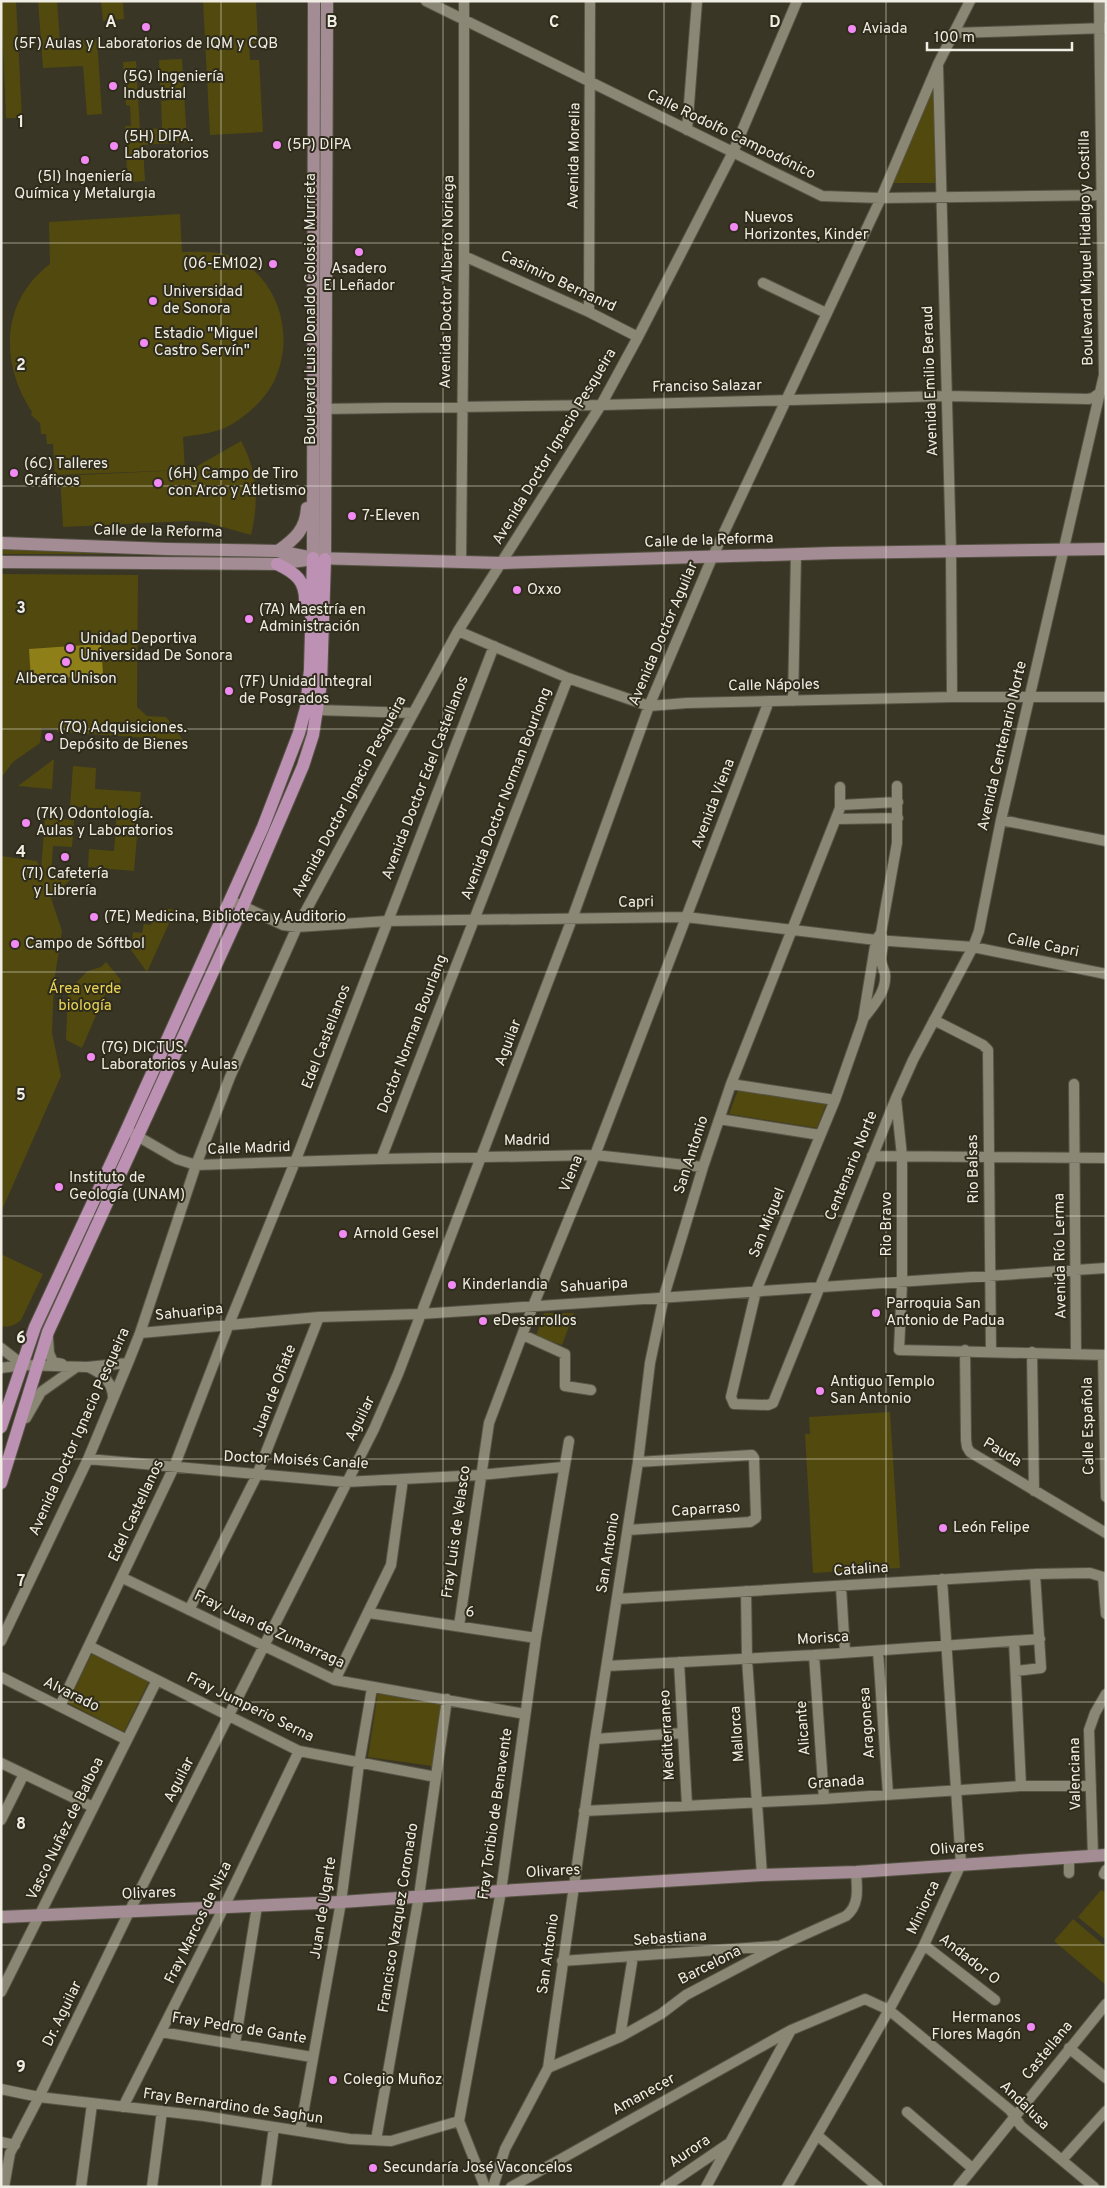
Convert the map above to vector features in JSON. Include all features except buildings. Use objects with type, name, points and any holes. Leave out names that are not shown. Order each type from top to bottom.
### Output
[{"type":"main road","name":"Boulevard Luis Donaldo Colosio Murrieta","points":[[1,1427],[23,1365],[26,1348],[35,1327],[242,906],[303,766],[312,736],[320,683],[319,559],[313,446],[314,1]]},
{"type":"main road","name":"Boulevard Luis Donaldo Colosio Murrieta","points":[[1,1483],[48,1332],[262,827],[300,733],[306,708],[319,559],[327,409],[327,1]]},
{"type":"main road","points":[[278,551],[298,536],[306,519],[308,469],[313,446]]},
{"type":"main road","name":"Calle de la Reforma","points":[[1,543],[278,551],[319,559]]},
{"type":"main road","name":"Calle de la Reforma","points":[[1,562],[277,564],[319,559],[501,563],[951,550],[1106,549]]},
{"type":"main road","points":[[277,564],[292,572],[305,587],[299,754],[280,804],[278,826]]},
{"type":"main road","name":"Olivares","points":[[1,1916],[341,1902],[501,1890],[762,1875],[856,1872],[1099,1856]]},
{"type":"street","name":"Calle Rodolfo Campodónico","points":[[426,1],[822,196],[881,198],[1104,195]]},
{"type":"street","name":"Avenida Doctor Alberto Noriega","points":[[460,562],[464,256],[464,1]]},
{"type":"street","name":"Avenida Morelia","points":[[589,312],[590,1]]},
{"type":"street","points":[[687,130],[697,1]]},
{"type":"street","name":"Avenida Doctor Ignacio Pesqueira","points":[[1,1641],[88,1460],[140,1333],[196,1166],[230,1077],[297,927],[458,631],[601,405],[638,337],[733,152],[797,1]]},
{"type":"street","name":"Avenida Doctor Aguilar","points":[[572,919],[649,706],[712,558],[881,198],[938,64],[970,1]]},
{"type":"street","name":"Boulevard Miguel Hidalgo y Costilla","points":[[1062,550],[1102,390],[1104,375],[1102,28],[1098,1]]},
{"type":"street","points":[[954,33],[1102,28]]},
{"type":"street","name":"Avenida Emilio Beraud","points":[[938,64],[940,196],[951,550],[952,697]]},
{"type":"street","name":"Casimiro Bernanrd","points":[[464,256],[589,312],[638,337]]},
{"type":"street","points":[[763,283],[826,313]]},
{"type":"street","name":"Franciso Salazar","points":[[313,409],[601,405],[947,396],[1088,399],[1102,390]]},
{"type":"street","name":"Avenida Centenario Norte","points":[[974,948],[1062,550]]},
{"type":"street","points":[[793,701],[796,554]]},
{"type":"street","name":"Calle Nápoles","points":[[458,631],[568,678],[649,706],[952,697],[1106,697]]},
{"type":"street","name":"Avenida Doctor Edel Castellanos","points":[[387,922],[494,646]]},
{"type":"street","name":"Avenida Doctor Norman Bourlong","points":[[473,920],[568,678]]},
{"type":"street","name":"Avenida Viena","points":[[686,918],[769,701]]},
{"type":"street","points":[[317,710],[413,713]]},
{"type":"street","points":[[880,938],[897,843],[897,786]]},
{"type":"street","points":[[840,788],[841,806],[836,819],[898,818]]},
{"type":"street","points":[[841,806],[898,802]]},
{"type":"street","name":"San Antonio","points":[[493,2187],[505,2149],[548,2068],[584,1811],[638,1462],[650,1363],[664,1296],[703,1167],[731,1084],[836,819]]},
{"type":"street","points":[[1001,820],[1106,841]]},
{"type":"street","points":[[230,900],[284,925],[297,927]]},
{"type":"street","name":"Capri","points":[[297,927],[473,920],[686,918],[974,948]]},
{"type":"street","name":"Viena","points":[[485,1441],[489,1423],[533,1306],[595,1155],[686,918]]},
{"type":"street","name":"Aguilar","points":[[130,1910],[230,1716],[263,1645],[345,1482],[374,1429],[388,1398],[572,919]]},
{"type":"street","name":"Doctor Norman Bourlang","points":[[381,1159],[473,920]]},
{"type":"street","name":"Edel Castellanos","points":[[295,1162],[387,922]]},
{"type":"street","name":"San Miguel","points":[[773,1403],[768,1405],[734,1404],[731,1400],[756,1291],[835,1100],[863,1020],[880,938]]},
{"type":"street","name":"San Miguel","points":[[863,1020],[880,996],[884,985],[885,973],[881,959],[880,938]]},
{"type":"street","name":"Calle Capri","points":[[974,948],[1106,974]]},
{"type":"street","name":"Centenario Norte","points":[[773,1403],[896,1098],[934,1020],[974,948]]},
{"type":"street","name":"Rio Balsas","points":[[934,1020],[986,1047],[991,1351]]},
{"type":"street","points":[[731,1084],[835,1100]]},
{"type":"street","name":"Avenida Río Lerma","points":[[1074,1084],[1077,1270],[1076,1354]]},
{"type":"street","name":"Rio Bravo","points":[[896,1098],[902,1156],[902,1283],[899,1350],[965,1350]]},
{"type":"street","points":[[719,1119],[820,1135]]},
{"type":"street","name":"Calle Madrid","points":[[131,1133],[178,1159],[196,1166],[381,1159]]},
{"type":"street","name":"Madrid","points":[[381,1159],[595,1155],[703,1167]]},
{"type":"street","points":[[872,1156],[1106,1158]]},
{"type":"street","points":[[229,1324],[295,1162]]},
{"type":"street","name":"Sahuaripa","points":[[140,1333],[229,1324],[420,1314],[664,1296],[902,1283],[990,1275],[1106,1268]]},
{"type":"street","name":"Juan de Oñate","points":[[189,1610],[257,1476],[319,1318]]},
{"type":"street","name":"Edel Castellanos","points":[[60,1706],[174,1468],[229,1324]]},
{"type":"street","points":[[48,1332],[49,1353],[54,1362],[75,1368]]},
{"type":"street","points":[[523,1335],[565,1354],[565,1386],[591,1390]]},
{"type":"street","points":[[1,1348],[23,1365]]},
{"type":"street","points":[[965,1350],[1104,1355]]},
{"type":"street","name":"Pauda","points":[[965,1350],[966,1447],[970,1452],[1106,1533]]},
{"type":"street","points":[[1032,1352],[1034,1491]]},
{"type":"street","name":"Calle Española","points":[[1104,1355],[1106,1497]]},
{"type":"street","points":[[1,1368],[23,1365],[75,1368],[128,1362]]},
{"type":"street","points":[[87,1367],[106,1378],[113,1391],[113,1398]]},
{"type":"street","points":[[14,1442],[31,1407],[41,1392],[75,1368]]},
{"type":"street","name":"Fray Luis de Velasco","points":[[459,1626],[485,1441]]},
{"type":"street","name":"Fray Toribio de Benavente","points":[[459,2121],[501,1890],[536,1638],[563,1467],[569,1441]]},
{"type":"street","name":"Caparraso","points":[[628,1530],[750,1522],[756,1518],[754,1458],[752,1455],[638,1462]]},
{"type":"street","name":"Doctor Moisés Canale","points":[[88,1460],[257,1476],[345,1482],[480,1475],[563,1467]]},
{"type":"street","points":[[335,1680],[388,1573],[393,1556],[403,1479]]},
{"type":"street","name":"Catalina","points":[[617,1599],[1036,1574],[1090,1573],[1104,1578]]},
{"type":"street","points":[[1016,1671],[1041,1668],[1036,1574]]},
{"type":"street","name":"Fray Juan de Zumarraga","points":[[122,1578],[335,1680],[526,1714]]},
{"type":"street","points":[[1104,1578],[1106,1614]]},
{"type":"street","name":"Miniorca","points":[[787,2187],[889,2010],[924,1945],[961,1864],[942,1579]]},
{"type":"street","points":[[841,1587],[845,1652]]},
{"type":"street","name":"Mallorca","points":[[746,1592],[748,1658],[762,1875]]},
{"type":"street","name":"6","points":[[369,1613],[536,1638]]},
{"type":"street","name":"Morisca","points":[[607,1666],[814,1655],[1040,1639]]},
{"type":"street","points":[[1014,1641],[1021,1786]]},
{"type":"street","name":"Fray Jumperio Serna","points":[[89,1646],[299,1751],[359,1764],[436,1777]]},
{"type":"street","name":"Aragonesa","points":[[878,1651],[888,1794]]},
{"type":"street","name":"Alicante","points":[[814,1655],[824,1799]]},
{"type":"street","name":"Mediterraneo","points":[[679,1662],[687,1805]]},
{"type":"street","name":"Alvarado","points":[[1,1678],[127,1740]]},
{"type":"street","name":"Vasco Nuñez de Balboa","points":[[1,1992],[158,1680]]},
{"type":"street","name":"Juan de Ugarte","points":[[300,2132],[341,1902],[359,1764],[372,1688]]},
{"type":"street","name":"Valenciana","points":[[1099,1856],[1091,1786],[1089,1730],[1095,1713],[1106,1694]]},
{"type":"street","name":"Francisco Vazquez Coronado","points":[[376,2140],[419,1896],[447,1699]]},
{"type":"street","points":[[595,1738],[682,1733]]},
{"type":"street","name":"Fray Marcos de Niza","points":[[122,2107],[224,1907],[299,1751]]},
{"type":"street","points":[[1,1764],[93,1807]]},
{"type":"street","points":[[1,1820],[24,1774]]},
{"type":"street","name":"Granada","points":[[584,1811],[758,1803],[1021,1786],[1091,1786]]},
{"type":"street","points":[[1069,1858],[1069,1873]]},
{"type":"street","name":"Barcelona","points":[[548,2068],[620,2037],[661,2014],[686,1995],[780,1946],[846,1916],[852,1911],[857,1897],[856,1872]]},
{"type":"street","points":[[236,2044],[257,1906]]},
{"type":"street","name":"Dr. Aguilar","points":[[4,2187],[8,2158],[130,1910]]},
{"type":"street","name":"Andador O","points":[[924,1945],[995,2000]]},
{"type":"street","name":"Sebastiana","points":[[562,1961],[780,1946]]},
{"type":"street","points":[[620,2037],[633,1956]]},
{"type":"street","name":"Andalusa","points":[[860,1999],[870,2000],[889,2010],[1015,2116],[1021,2126],[1094,2187]]},
{"type":"street","name":"Amanecer","points":[[511,2187],[791,2030],[860,1999]]},
{"type":"street","name":"Castellana","points":[[958,2187],[1106,2004]]},
{"type":"street","points":[[706,2187],[791,2030]]},
{"type":"street","name":"Fray Pedro de Gante","points":[[161,2032],[312,2057]]},
{"type":"street","points":[[1069,2048],[1104,2077]]},
{"type":"street","name":"Fray Bernardino de Saghun","points":[[1,2089],[39,2097],[162,2111],[350,2139],[391,2141],[459,2121]]},
{"type":"street","points":[[81,2187],[92,2104]]},
{"type":"street","points":[[152,2187],[162,2111]]},
{"type":"street","points":[[1062,2160],[1106,2111]]},
{"type":"street","points":[[907,2112],[972,2168]]},
{"type":"street","points":[[459,2121],[485,2187]]},
{"type":"street","points":[[266,2187],[274,2128]]},
{"type":"street","points":[[817,2135],[878,2187]]},
{"type":"street","points":[[1,2142],[15,2145]]},
{"type":"street","name":"Aurora","points":[[665,2187],[732,2142]]},
{"type":"green space","points":[[1,1],[16,1],[22,118],[6,118]]},
{"type":"green space","points":[[38,1],[57,1],[60,41],[97,39],[102,114],[87,115],[83,66],[43,68]]},
{"type":"green space","points":[[101,1],[123,1],[124,19],[103,21]]},
{"type":"green space","points":[[203,1],[256,1],[258,43],[249,44],[250,60],[259,60],[263,132],[210,135]]},
{"type":"green space","points":[[182,59],[187,142],[143,145],[145,181],[123,183],[122,174],[127,173],[125,126],[131,126],[130,106],[126,105],[123,62],[136,61],[140,130],[162,128],[161,101],[170,100],[169,88],[160,88],[159,60]]},
{"type":"green space","points":[[935,79],[939,183],[888,183]]},
{"type":"green space","name":"Estadio \"Miguel Castro Servín\"","points":[[180,214],[182,252],[229,255],[250,267],[263,280],[272,294],[279,310],[283,327],[281,362],[275,379],[263,398],[240,419],[222,429],[183,437],[185,470],[194,468],[241,441],[254,476],[256,499],[251,535],[205,522],[188,521],[63,527],[60,476],[183,470],[55,475],[53,444],[47,444],[46,434],[41,434],[40,423],[31,415],[32,412],[14,374],[10,354],[10,334],[14,315],[22,296],[34,279],[50,264],[49,222]]},
{"type":"green space","points":[[1,549],[113,553],[113,554],[1,554]]},
{"type":"green space","name":"Unidad Deportiva Universidad De Sonora","points":[[1,574],[138,575],[137,707],[147,716],[166,717],[183,740],[57,732],[57,729],[42,728],[40,743],[13,762],[1,778]]},
{"type":"green space","points":[[54,759],[52,789],[18,786]]},
{"type":"green space","points":[[73,766],[96,768],[95,789],[141,792],[134,871],[88,867],[89,849],[114,851],[117,810],[70,806]]},
{"type":"green space","points":[[45,818],[74,820],[72,847],[53,846],[51,874],[74,877],[56,892],[49,892],[62,931],[54,982],[52,1033],[61,1076],[1,1212],[1,856],[37,861],[41,870]]},
{"type":"green space","points":[[163,908],[175,910],[147,972],[131,950],[133,932],[142,933],[144,924],[151,925],[152,917],[162,918]]},
{"type":"green space","name":"Área verde biología","points":[[106,962],[121,980],[118,988],[109,985],[82,1048],[66,1040],[68,990],[88,971],[101,967]]},
{"type":"green space","points":[[738,1090],[826,1104],[817,1128],[729,1114]]},
{"type":"green space","points":[[1,1254],[43,1274],[21,1320],[7,1327],[1,1326]]},
{"type":"green space","points":[[544,1313],[574,1313],[562,1345],[536,1336]]},
{"type":"green space","points":[[890,1412],[900,1568],[813,1573],[805,1434],[810,1434],[809,1417]]},
{"type":"green space","points":[[92,1653],[149,1681],[124,1732],[68,1703]]},
{"type":"green space","points":[[378,1692],[442,1701],[432,1766],[368,1757]]},
{"type":"green space","points":[[1101,1890],[1106,1893],[1106,1940],[1078,1917]]},
{"type":"green space","points":[[1073,1919],[1106,1947],[1106,1985],[1054,1941]]},
{"type":"shaded area","name":"Alberca Unison","points":[[101,644],[103,675],[31,680],[29,649]]},
{"type":"place","name":"(5F) Aulas y Laboratorios de IQM y CQB","points":[[146,27]]},
{"type":"place","name":"Aviada","points":[[852,29]]},
{"type":"place","name":"(5G) Ingeniería Industrial","points":[[113,86]]},
{"type":"place","name":"(5P) DIPA","points":[[277,145]]},
{"type":"place","name":"(5H) DIPA. Laboratorios","points":[[114,146]]},
{"type":"place","name":"(5I) Ingeniería Química y Metalurgia","points":[[85,160]]},
{"type":"place","name":"Nuevos Horizontes, Kinder","points":[[734,227]]},
{"type":"place","name":"Asadero El Leñador","points":[[359,252]]},
{"type":"place","name":"(06-EM102)","points":[[273,264]]},
{"type":"place","name":"Universidad de Sonora","points":[[153,301]]},
{"type":"place","name":"Estadio \"Miguel Castro Servín\"","points":[[144,343]]},
{"type":"place","name":"(6C) Talleres Gráficos","points":[[14,473]]},
{"type":"place","name":"(6H) Campo de Tiro con Arco y Atletismo","points":[[158,483]]},
{"type":"place","name":"7-Eleven","points":[[352,516]]},
{"type":"place","name":"Oxxo","points":[[517,590]]},
{"type":"place","name":"(7A) Maestría en Administración","points":[[249,619]]},
{"type":"place","name":"Unidad Deportiva Universidad De Sonora","points":[[70,648]]},
{"type":"place","name":"Alberca Unison","points":[[66,662]]},
{"type":"place","name":"(7F) Unidad Integral de Posgrados","points":[[229,691]]},
{"type":"place","name":"(7Q) Adquisiciones. Depósito de Bienes","points":[[49,737]]},
{"type":"place","name":"(7K) Odontología. Aulas y Laboratorios","points":[[26,823]]},
{"type":"place","name":"(7I) Cafetería y Librería","points":[[65,857]]},
{"type":"place","name":"(7E) Medicina, Biblioteca y Auditorio","points":[[94,917]]},
{"type":"place","name":"Campo de Sóftbol","points":[[15,944]]},
{"type":"place","name":"(7G) DICTUS. Laboratorios y Aulas","points":[[91,1057]]},
{"type":"place","name":"Instituto de Geología (UNAM)","points":[[59,1187]]},
{"type":"place","name":"Arnold Gesel","points":[[343,1234]]},
{"type":"place","name":"Kinderlandia","points":[[452,1285]]},
{"type":"place","name":"Parroquia San Antonio de Padua","points":[[876,1313]]},
{"type":"place","name":"eDesarrollos","points":[[483,1321]]},
{"type":"place","name":"Antiguo Templo San Antonio","points":[[820,1391]]},
{"type":"place","name":"León Felipe","points":[[943,1528]]},
{"type":"place","name":"Hermanos Flores Magón","points":[[1031,2027]]},
{"type":"place","name":"Colegio Muñoz","points":[[333,2080]]},
{"type":"place","name":"Secundaría José Vaconcelos","points":[[373,2168]]}]
